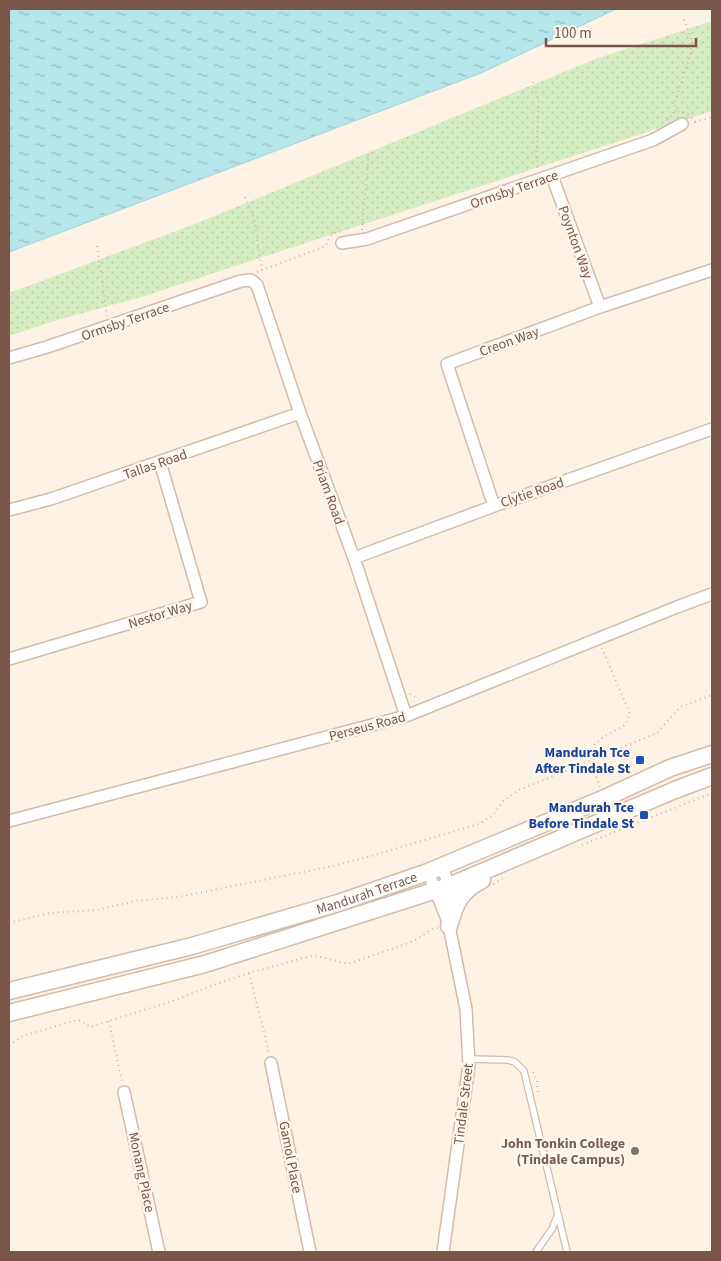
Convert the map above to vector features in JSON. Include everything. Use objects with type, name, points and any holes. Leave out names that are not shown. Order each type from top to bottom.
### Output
[{"type":"main road","name":"Mandurah Terrace","points":[[9,992],[192,946],[338,903],[435,869],[605,798],[670,768],[712,754]]},
{"type":"main road","name":"Mandurah Terrace","points":[[9,1013],[205,964],[442,888],[505,870],[616,823],[712,776]]},
{"type":"main road","points":[[449,926],[454,906],[464,892],[475,883],[505,870]]},
{"type":"street","name":"Ormsby Terrace","points":[[342,243],[367,239],[552,176],[652,140],[682,124]]},
{"type":"street","name":"Poynton Way","points":[[552,176],[600,307]]},
{"type":"street","name":"Creon Way","points":[[494,506],[447,364],[600,307],[712,270]]},
{"type":"street","name":"Priam Road","points":[[241,281],[251,280],[257,286],[300,413],[354,558],[406,716]]},
{"type":"street","name":"Ormsby Terrace","points":[[9,358],[47,347],[241,281]]},
{"type":"street","name":"Tallas Road","points":[[9,510],[51,499],[300,413]]},
{"type":"street","name":"Clytie Road","points":[[354,558],[712,429]]},
{"type":"street","name":"Nestor Way","points":[[9,659],[200,602],[160,462]]},
{"type":"street","name":"Perseus Road","points":[[9,821],[406,716],[677,606],[712,594]]},
{"type":"street","name":"Tindale Street","points":[[435,869],[442,888],[466,1009],[469,1059],[443,1252]]},
{"type":"street","name":"Gamol Place","points":[[271,1063],[310,1252]]},
{"type":"street","name":"Monang Place","points":[[124,1092],[159,1252]]},
{"type":"lane","points":[[469,1059],[508,1060],[515,1062],[524,1071],[567,1252]]},
{"type":"lane","points":[[536,1252],[552,1229],[558,1214]]},
{"type":"path","points":[[676,111],[674,104],[691,53],[691,38],[683,17]]},
{"type":"path","points":[[533,82],[539,102],[536,156],[539,173]]},
{"type":"path","points":[[695,122],[712,116]]},
{"type":"path","points":[[361,232],[369,150]]},
{"type":"path","points":[[245,197],[254,218],[262,270]]},
{"type":"path","points":[[97,246],[107,318]]},
{"type":"path","points":[[601,645],[630,714],[625,725],[603,737],[592,747],[590,761],[605,798]]},
{"type":"path","points":[[9,923],[50,913],[97,910],[135,901],[178,896],[333,866],[479,824],[494,814],[503,801],[519,790],[657,733],[680,707],[712,695]]},
{"type":"path","points":[[575,848],[616,823],[712,793]]},
{"type":"path","points":[[489,888],[505,870]]},
{"type":"path","points":[[9,1045],[23,1036],[69,1022],[79,1020],[90,1026],[109,1021],[176,1000],[208,986],[314,955],[348,964],[414,941],[434,928],[449,926]]},
{"type":"path","points":[[249,973],[271,1063]]},
{"type":"path","points":[[109,1021],[124,1092]]},
{"type":"path","points":[[531,1070],[537,1080],[540,1102]]},
{"type":"green space","points":[[712,21],[712,111],[145,296],[61,319],[9,336],[9,293],[195,224],[595,59]]},
{"type":"water","points":[[9,9],[616,9],[481,73],[9,252]]},
{"type":"place","name":"Mandurah Tce After Tindale St","points":[[640,760]]},
{"type":"place","name":"Mandurah Tce Before Tindale St","points":[[644,815]]},
{"type":"place","name":"John Tonkin College (Tindale Campus)","points":[[635,1151]]}]
